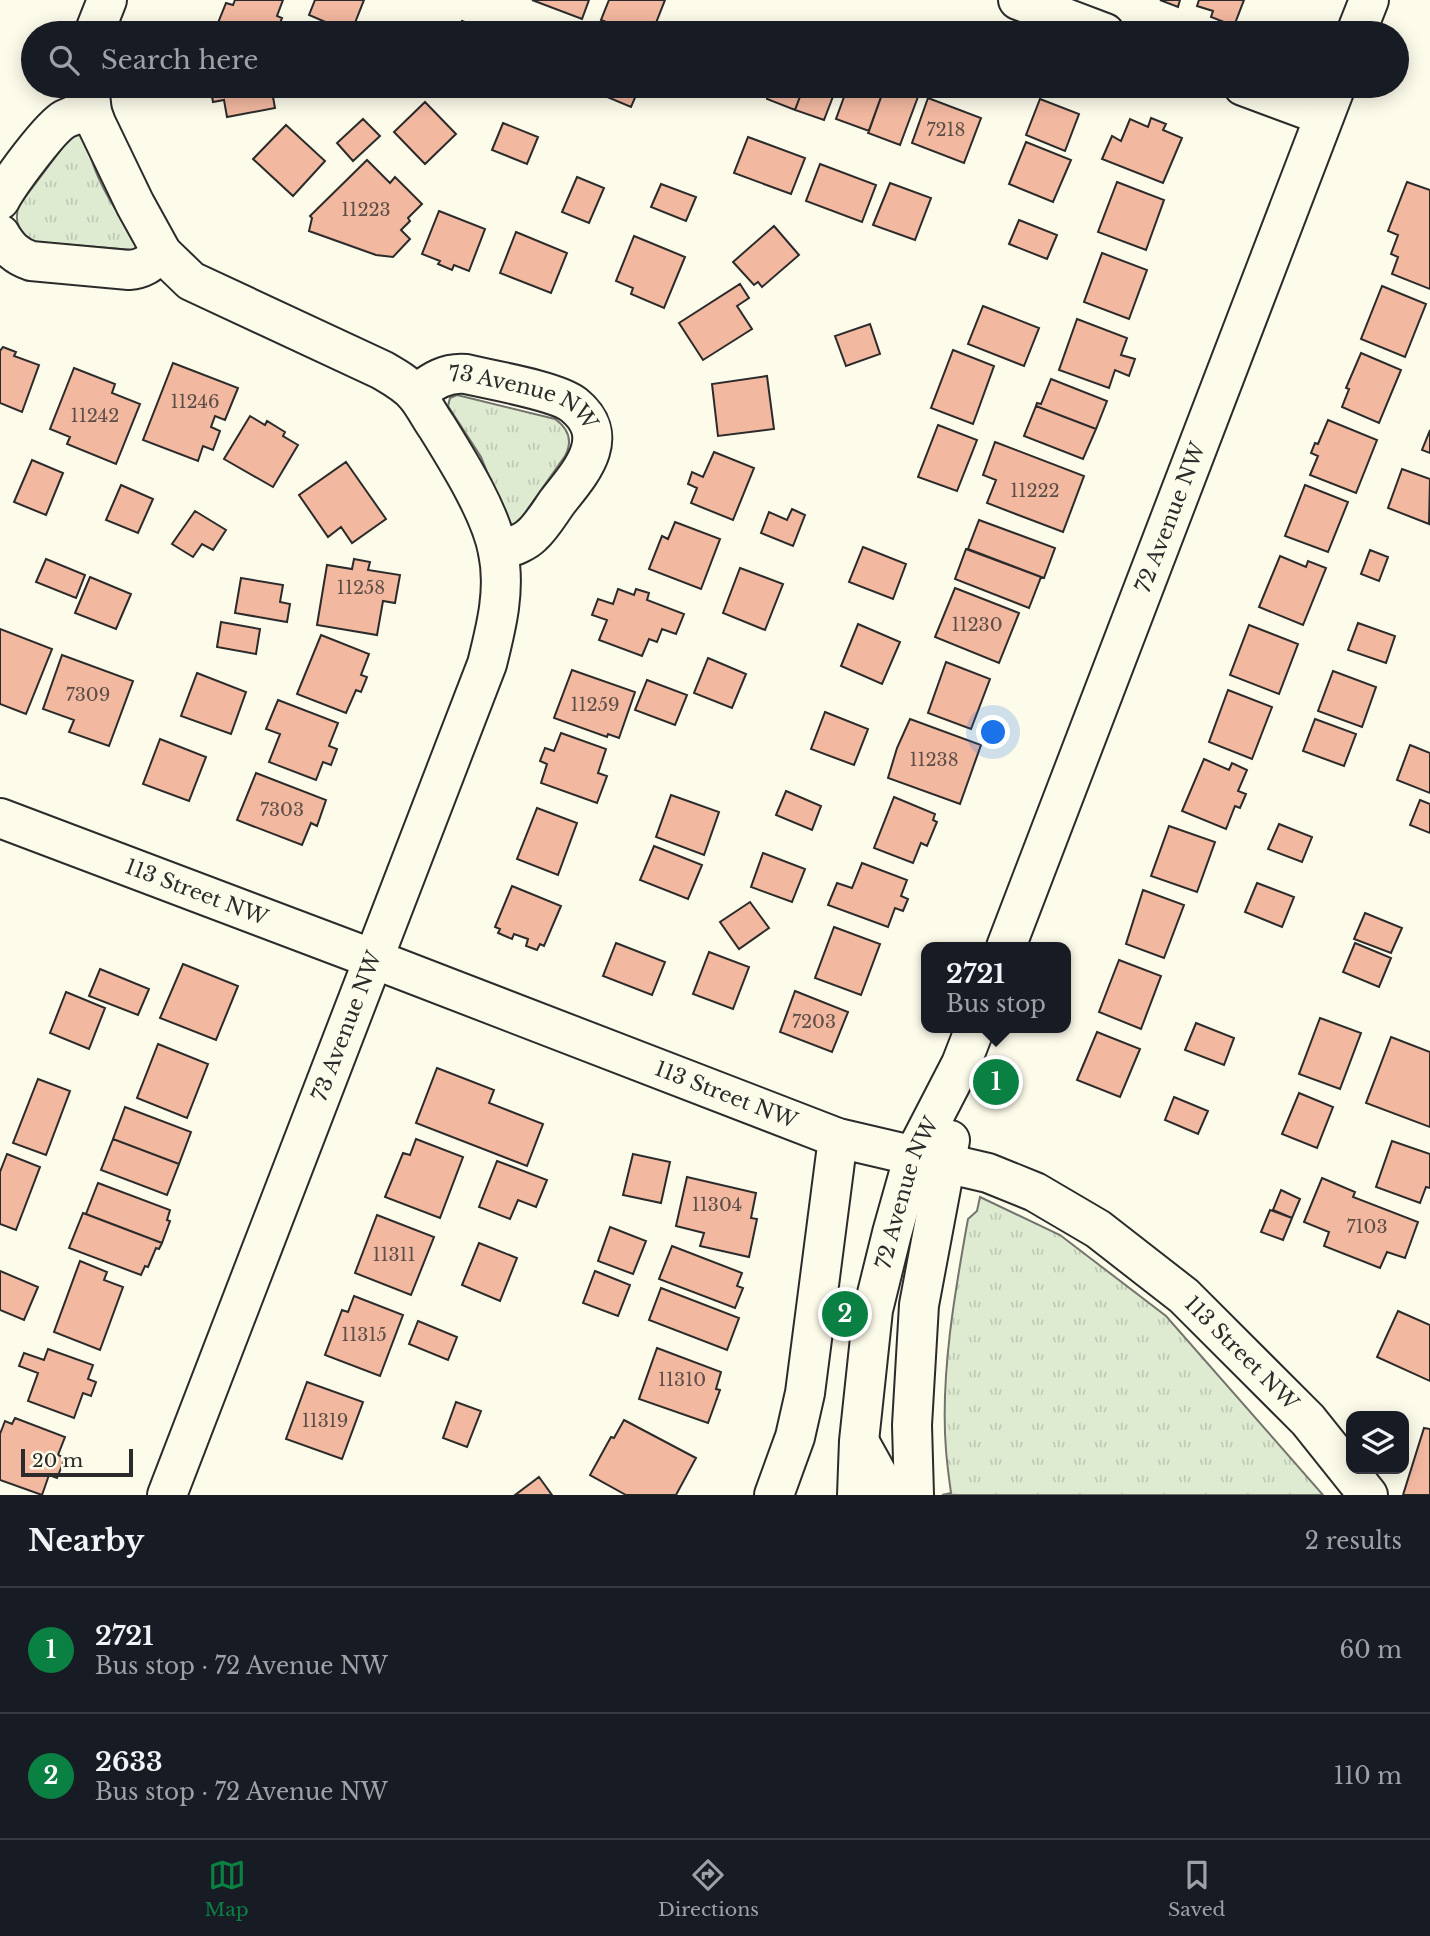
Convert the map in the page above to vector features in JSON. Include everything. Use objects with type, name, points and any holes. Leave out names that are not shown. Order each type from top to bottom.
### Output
[{"type":"street","points":[[99,21],[107,0]]},
{"type":"street","points":[[1018,0],[1073,21]]},
{"type":"street","points":[[1361,21],[1369,0]]},
{"type":"street","points":[[1313,98],[1330,101]]},
{"type":"street","name":"73 Avenue NW","points":[[0,200],[51,130],[65,118],[74,115],[90,99],[106,147],[162,253],[191,281],[400,380],[415,394],[462,468],[491,528],[498,551],[500,593],[497,625],[486,664],[167,1495]]},
{"type":"street","name":"72 Avenue NW","points":[[1008,942],[1330,101]]},
{"type":"street","points":[[0,234],[19,257],[31,261],[129,270],[147,266],[162,253]]},
{"type":"street","name":"73 Avenue NW","points":[[415,394],[445,376],[454,373],[466,374],[565,398],[584,416],[590,426],[591,454],[584,467],[533,535],[498,551]]},
{"type":"street","name":"113 Street NW","points":[[0,818],[838,1138],[988,1173],[1035,1192],[1098,1229],[1184,1296],[1308,1420],[1368,1495]]},
{"type":"street","name":"72 Avenue NW","points":[[857,1495],[859,1441],[873,1310],[930,1159],[973,1033]]},
{"type":"street","points":[[774,1495],[795,1437],[805,1393],[838,1138]]},
{"type":"street","name":"72 Avenue NW","points":[[914,1495],[912,1425],[930,1159]]},
{"type":"street","points":[[859,1441],[885,1488],[886,1495]]},
{"type":"green space","points":[[80,135],[87,145],[102,185],[138,246],[133,250],[36,242],[26,236],[19,227],[17,216],[20,204],[66,143],[74,136]]},
{"type":"green space","points":[[457,395],[555,419],[566,431],[569,445],[565,456],[522,517],[513,525],[509,525],[481,457],[448,406],[450,398]]},
{"type":"green space","points":[[980,1197],[1060,1235],[1166,1316],[1323,1495],[942,1495],[951,1493],[945,1422],[950,1334],[968,1219],[977,1211]]},
{"type":"building","points":[[235,0],[283,0],[277,16],[282,18],[281,21],[219,21],[226,3],[233,5]]},
{"type":"building","points":[[315,0],[364,0],[356,21],[323,21],[309,15]]},
{"type":"building","points":[[532,0],[589,0],[582,19]]},
{"type":"building","points":[[609,0],[665,0],[657,21],[601,20]]},
{"type":"building","points":[[1160,0],[1180,0],[1178,7]]},
{"type":"building","points":[[1199,0],[1244,0],[1236,21],[1221,21],[1211,17],[1213,11],[1197,6]]},
{"type":"building","points":[[212,98],[273,98],[275,108],[227,117],[224,100],[213,102]]},
{"type":"building","points":[[610,98],[635,98],[631,107]]},
{"type":"building","points":[[767,98],[800,98],[795,110]]},
{"type":"building","points":[[800,98],[832,98],[824,120],[795,110]]},
{"type":"building","points":[[844,98],[881,98],[869,131],[836,119]]},
{"type":"building","points":[[881,98],[918,98],[900,145],[868,133]]},
{"type":"building","points":[[928,98],[981,118],[964,163],[912,143]]},
{"type":"building","points":[[1040,99],[1079,114],[1065,151],[1026,135]]},
{"type":"building","points":[[425,102],[456,134],[425,164],[394,132]]},
{"type":"building","points":[[1151,118],[1166,124],[1163,130],[1182,138],[1163,183],[1102,159],[1112,136],[1121,141],[1130,119],[1148,127]]},
{"type":"building","points":[[363,119],[380,136],[353,161],[337,143]]},
{"type":"building","points":[[503,123],[538,137],[527,164],[492,150]]},
{"type":"building","points":[[286,125],[325,161],[293,196],[253,159]]},
{"type":"building","points":[[748,137],[805,158],[791,194],[734,173]]},
{"type":"building","points":[[1026,142],[1071,160],[1053,202],[1009,184]]},
{"type":"building","points":[[367,160],[390,183],[395,177],[422,204],[401,230],[410,239],[393,257],[376,255],[309,231],[312,218],[310,216]]},
{"type":"building","points":[[820,164],[876,185],[862,222],[806,201]]},
{"type":"building","points":[[577,177],[604,188],[589,223],[562,212]]},
{"type":"building","points":[[1117,182],[1164,200],[1146,250],[1098,232]]},
{"type":"building","points":[[1407,182],[1430,190],[1430,289],[1392,274],[1398,257],[1391,254],[1398,235],[1388,231]]},
{"type":"building","points":[[890,183],[931,198],[915,240],[873,225]]},
{"type":"building","points":[[661,184],[696,197],[686,221],[651,207]]},
{"type":"building","points":[[439,211],[485,229],[469,271],[454,265],[452,270],[438,264],[440,261],[422,254]]},
{"type":"building","points":[[1019,220],[1057,235],[1047,259],[1009,244]]},
{"type":"building","points":[[774,226],[799,255],[762,287],[758,282],[754,285],[733,262]]},
{"type":"building","points":[[516,232],[567,253],[551,293],[500,273]]},
{"type":"building","points":[[634,236],[685,257],[664,308],[631,294],[633,288],[616,281]]},
{"type":"building","points":[[1102,253],[1147,270],[1129,319],[1084,302]]},
{"type":"building","points":[[740,284],[749,298],[737,306],[752,329],[703,360],[679,323]]},
{"type":"building","points":[[1382,286],[1426,304],[1405,357],[1361,339]]},
{"type":"building","points":[[983,306],[1039,328],[1024,366],[968,344]]},
{"type":"building","points":[[1077,319],[1127,338],[1121,355],[1135,359],[1129,376],[1115,370],[1109,388],[1059,370]]},
{"type":"building","points":[[870,324],[880,354],[846,366],[835,336]]},
{"type":"building","points":[[3,347],[16,352],[14,356],[39,365],[22,412],[0,403],[0,351]]},
{"type":"building","points":[[953,350],[994,366],[973,424],[931,408]]},
{"type":"building","points":[[1361,353],[1401,370],[1379,423],[1342,407],[1349,389],[1346,388]]},
{"type":"building","points":[[173,363],[238,388],[225,420],[215,416],[211,427],[220,431],[213,450],[203,446],[198,461],[143,440]]},
{"type":"building","points":[[74,368],[115,384],[112,393],[140,404],[116,464],[67,444],[70,437],[50,429]]},
{"type":"building","points":[[767,376],[774,429],[718,436],[712,384]]},
{"type":"building","points":[[1051,379],[1107,401],[1096,429],[1036,406],[1037,403],[1041,404]]},
{"type":"building","points":[[1036,406],[1096,429],[1083,459],[1024,436]]},
{"type":"building","points":[[250,416],[265,425],[267,421],[285,432],[283,436],[298,445],[273,487],[224,459]]},
{"type":"building","points":[[1328,420],[1377,440],[1356,493],[1310,475],[1318,456],[1311,453],[1315,443],[1318,444]]},
{"type":"building","points":[[938,425],[977,440],[957,491],[918,477]]},
{"type":"building","points":[[1430,430],[1430,453],[1422,450]]},
{"type":"building","points":[[995,442],[1084,476],[1063,532],[987,503],[996,480],[983,475]]},
{"type":"building","points":[[714,452],[754,468],[733,520],[691,503],[697,488],[688,484],[692,472],[703,477]]},
{"type":"building","points":[[32,460],[63,473],[46,515],[14,502]]},
{"type":"building","points":[[346,462],[386,519],[352,543],[341,527],[328,537],[299,495]]},
{"type":"building","points":[[1402,469],[1430,479],[1429,524],[1388,508]]},
{"type":"building","points":[[121,485],[153,499],[138,533],[106,520]]},
{"type":"building","points":[[1305,485],[1348,502],[1328,552],[1285,536]]},
{"type":"building","points":[[792,509],[805,515],[793,546],[761,533],[769,512],[787,520]]},
{"type":"building","points":[[195,511],[226,530],[213,550],[202,544],[193,557],[172,544]]},
{"type":"building","points":[[979,520],[1055,548],[1044,578],[968,549]]},
{"type":"building","points":[[675,522],[720,539],[701,589],[649,569],[662,536],[668,539]]},
{"type":"building","points":[[863,547],[906,564],[893,599],[849,582]]},
{"type":"building","points":[[966,549],[1041,577],[1029,608],[955,579]]},
{"type":"building","points":[[1370,550],[1388,557],[1379,581],[1361,574]]},
{"type":"building","points":[[1280,556],[1306,567],[1308,561],[1326,568],[1303,625],[1259,607]]},
{"type":"building","points":[[46,559],[85,575],[76,598],[36,582]]},
{"type":"building","points":[[354,559],[370,562],[368,570],[400,575],[395,603],[383,601],[377,635],[317,625],[327,565],[352,569]]},
{"type":"building","points":[[740,568],[783,584],[765,630],[723,613]]},
{"type":"building","points":[[90,577],[131,594],[116,629],[75,613]]},
{"type":"building","points":[[241,578],[283,585],[280,602],[290,604],[287,622],[235,613]]},
{"type":"building","points":[[955,588],[1019,613],[999,663],[935,637]]},
{"type":"building","points":[[618,589],[634,595],[636,589],[649,593],[647,600],[684,614],[676,634],[662,629],[657,642],[649,639],[642,656],[599,640],[607,620],[592,615],[598,599],[613,604]]},
{"type":"building","points":[[221,622],[260,629],[256,654],[217,647]]},
{"type":"building","points":[[1358,623],[1395,636],[1386,663],[1348,650]]},
{"type":"building","points":[[858,624],[900,642],[882,684],[841,666]]},
{"type":"building","points":[[1249,625],[1298,644],[1279,694],[1230,675]]},
{"type":"building","points":[[0,629],[52,649],[26,714],[0,704]]},
{"type":"building","points":[[321,635],[369,654],[361,675],[367,677],[361,692],[356,690],[346,713],[297,694]]},
{"type":"building","points":[[62,655],[133,681],[109,746],[69,732],[74,720],[43,709]]},
{"type":"building","points":[[708,658],[746,674],[732,708],[694,693]]},
{"type":"building","points":[[946,662],[990,679],[971,729],[928,713]]},
{"type":"building","points":[[572,670],[635,692],[619,738],[608,734],[607,737],[554,718]]},
{"type":"building","points":[[1333,671],[1376,687],[1362,727],[1318,711]]},
{"type":"building","points":[[197,673],[246,692],[231,734],[181,716]]},
{"type":"building","points":[[647,680],[687,695],[675,725],[635,710]]},
{"type":"building","points":[[1228,690],[1272,707],[1252,759],[1209,742]]},
{"type":"building","points":[[278,700],[338,723],[329,746],[337,749],[331,765],[323,762],[316,780],[269,762],[280,734],[266,729]]},
{"type":"building","points":[[825,712],[868,729],[854,765],[811,749]]},
{"type":"building","points":[[910,719],[981,745],[960,804],[888,778]]},
{"type":"building","points":[[1315,719],[1356,734],[1344,766],[1303,751]]},
{"type":"building","points":[[561,733],[606,749],[598,773],[607,776],[597,803],[541,783],[547,764],[540,761],[545,748],[554,751]]},
{"type":"building","points":[[160,739],[206,757],[189,801],[143,784]]},
{"type":"building","points":[[1410,745],[1430,753],[1430,793],[1397,780]]},
{"type":"building","points":[[1204,759],[1229,770],[1232,763],[1247,770],[1238,791],[1246,794],[1240,808],[1235,806],[1226,829],[1182,811]]},
{"type":"building","points":[[256,773],[326,800],[317,826],[311,823],[302,845],[237,820]]},
{"type":"building","points":[[786,791],[821,806],[812,830],[776,815]]},
{"type":"building","points":[[671,795],[719,812],[704,855],[656,837]]},
{"type":"building","points":[[894,797],[935,814],[933,820],[937,822],[927,846],[921,843],[913,863],[874,848]]},
{"type":"building","points":[[1420,800],[1430,804],[1430,833],[1410,825]]},
{"type":"building","points":[[537,808],[577,823],[558,875],[517,859]]},
{"type":"building","points":[[1279,824],[1312,837],[1302,862],[1268,849]]},
{"type":"building","points":[[1169,826],[1215,842],[1197,892],[1151,876]]},
{"type":"building","points":[[654,846],[702,865],[688,899],[640,880]]},
{"type":"building","points":[[763,853],[805,869],[792,902],[751,887]]},
{"type":"building","points":[[862,863],[907,880],[901,896],[908,899],[903,911],[895,908],[888,927],[828,905],[837,883],[852,888]]},
{"type":"building","points":[[1257,883],[1294,897],[1282,927],[1245,912]]},
{"type":"building","points":[[512,886],[561,906],[544,946],[540,944],[537,950],[526,946],[528,939],[514,934],[512,939],[498,933],[500,929],[495,927]]},
{"type":"building","points":[[1143,890],[1184,905],[1164,958],[1126,944]]},
{"type":"building","points":[[750,902],[769,928],[739,949],[720,922]]},
{"type":"building","points":[[1365,913],[1402,928],[1391,953],[1354,939]]},
{"type":"building","points":[[834,927],[880,944],[861,995],[815,978]]},
{"type":"building","points":[[616,943],[665,962],[652,995],[603,976]]},
{"type":"building","points":[[1355,943],[1391,958],[1379,987],[1343,972]]},
{"type":"building","points":[[709,952],[749,967],[733,1009],[693,994]]},
{"type":"building","points":[[1119,960],[1161,976],[1141,1029],[1099,1012]]},
{"type":"building","points":[[183,964],[238,986],[216,1040],[160,1018]]},
{"type":"building","points":[[100,969],[149,989],[138,1015],[89,996]]},
{"type":"building","points":[[795,991],[848,1012],[832,1052],[780,1032]]},
{"type":"building","points":[[66,992],[105,1008],[89,1049],[50,1033]]},
{"type":"building","points":[[1320,1018],[1361,1033],[1340,1089],[1299,1074]]},
{"type":"building","points":[[1196,1023],[1234,1038],[1224,1065],[1185,1050]]},
{"type":"building","points":[[1097,1032],[1140,1049],[1120,1097],[1077,1080]]},
{"type":"building","points":[[1391,1037],[1430,1052],[1430,1127],[1366,1103]]},
{"type":"building","points":[[158,1044],[208,1064],[187,1118],[137,1098]]},
{"type":"building","points":[[437,1068],[494,1090],[489,1103],[543,1124],[527,1166],[416,1123]]},
{"type":"building","points":[[38,1079],[70,1091],[46,1155],[13,1143]]},
{"type":"building","points":[[1299,1093],[1333,1107],[1317,1148],[1282,1134]]},
{"type":"building","points":[[1174,1097],[1208,1111],[1198,1134],[1165,1120]]},
{"type":"building","points":[[125,1107],[191,1132],[179,1164],[113,1139]]},
{"type":"building","points":[[113,1139],[179,1164],[167,1195],[101,1170]]},
{"type":"building","points":[[416,1139],[463,1157],[440,1218],[385,1197],[403,1153],[410,1155]]},
{"type":"building","points":[[1392,1141],[1430,1154],[1430,1188],[1426,1187],[1420,1203],[1376,1187]]},
{"type":"building","points":[[7,1154],[40,1167],[16,1230],[0,1224],[0,1172]]},
{"type":"building","points":[[633,1154],[670,1162],[661,1203],[623,1195]]},
{"type":"building","points":[[497,1161],[547,1180],[536,1207],[518,1200],[510,1219],[479,1207]]},
{"type":"building","points":[[687,1177],[756,1193],[751,1218],[757,1219],[749,1257],[700,1246],[704,1233],[676,1226]]},
{"type":"building","points":[[1322,1178],[1355,1192],[1353,1197],[1418,1222],[1405,1258],[1387,1252],[1380,1268],[1324,1246],[1329,1232],[1304,1222]]},
{"type":"building","points":[[98,1183],[170,1210],[167,1220],[170,1221],[162,1243],[86,1214]]},
{"type":"building","points":[[1281,1190],[1300,1199],[1292,1218],[1273,1210]]},
{"type":"building","points":[[1270,1210],[1292,1218],[1283,1240],[1261,1232]]},
{"type":"building","points":[[83,1213],[162,1243],[159,1249],[156,1248],[148,1267],[145,1266],[141,1275],[69,1248]]},
{"type":"building","points":[[377,1215],[434,1237],[411,1295],[355,1273]]},
{"type":"building","points":[[610,1227],[646,1241],[633,1274],[598,1261]]},
{"type":"building","points":[[479,1243],[517,1258],[500,1301],[462,1285]]},
{"type":"building","points":[[672,1246],[742,1273],[737,1286],[743,1288],[735,1308],[659,1279]]},
{"type":"building","points":[[80,1261],[107,1272],[104,1280],[123,1287],[100,1350],[54,1332]]},
{"type":"building","points":[[0,1271],[38,1287],[24,1320],[0,1310]]},
{"type":"building","points":[[595,1271],[630,1285],[618,1316],[583,1303]]},
{"type":"building","points":[[661,1288],[739,1318],[727,1350],[649,1320]]},
{"type":"building","points":[[354,1296],[403,1315],[380,1376],[325,1355],[342,1310],[348,1312]]},
{"type":"building","points":[[1398,1311],[1430,1325],[1430,1381],[1377,1357]]},
{"type":"building","points":[[418,1321],[457,1337],[448,1360],[409,1344]]},
{"type":"building","points":[[657,1348],[721,1372],[716,1389],[720,1390],[708,1423],[639,1399]]},
{"type":"building","points":[[48,1349],[93,1365],[88,1379],[96,1382],[91,1396],[83,1393],[74,1418],[28,1401],[38,1373],[19,1366],[24,1353],[44,1360]]},
{"type":"building","points":[[307,1382],[363,1402],[342,1459],[286,1439]]},
{"type":"building","points":[[456,1402],[481,1411],[467,1447],[443,1438]]},
{"type":"building","points":[[15,1418],[65,1437],[58,1455],[65,1458],[57,1478],[49,1475],[42,1495],[0,1480],[0,1434],[5,1421],[12,1424]]},
{"type":"building","points":[[624,1420],[696,1458],[676,1495],[626,1495],[590,1475],[611,1437],[614,1438]]},
{"type":"building","points":[[1424,1428],[1430,1429],[1430,1495],[1403,1495]]},
{"type":"building","points":[[539,1477],[552,1495],[515,1495]]},
{"type":"place","name":"2721","points":[[996,1082]]},
{"type":"place","name":"2633","points":[[845,1314]]}]
